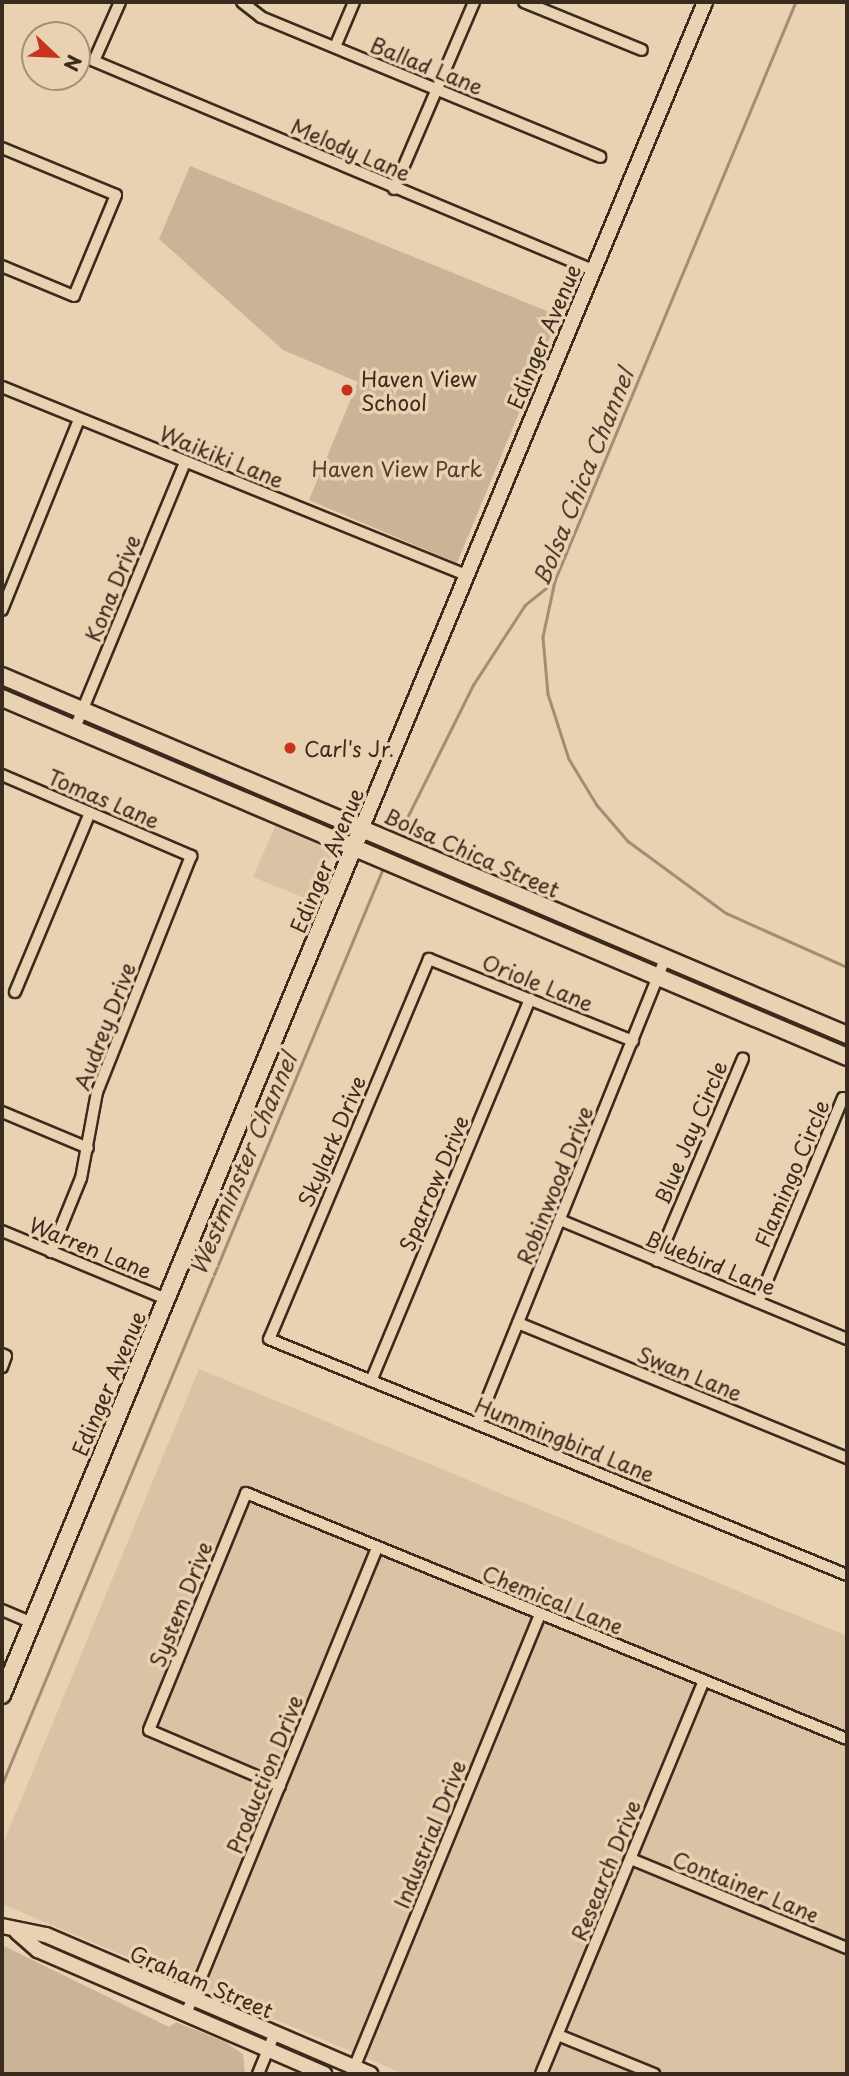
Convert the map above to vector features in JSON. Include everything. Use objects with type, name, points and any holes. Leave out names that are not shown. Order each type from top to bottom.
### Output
[{"type":"main road","name":"Edinger Avenue","points":[[2,1695],[705,2]]},
{"type":"main road","name":"Bolsa Chica Street","points":[[2,676],[223,767],[847,1035]]},
{"type":"main road","name":"Bolsa Chica Street","points":[[2,698],[658,979],[847,1056]]},
{"type":"main road","points":[[215,788],[223,767]]},
{"type":"main road","name":"Graham Street","points":[[2,1926],[17,1932],[46,1935],[193,2001],[370,2074]]},
{"type":"main road","name":"Graham Street","points":[[17,1932],[38,1950],[324,2074]]},
{"type":"street","name":"Melody Lane","points":[[120,2],[94,61],[394,189],[593,270]]},
{"type":"street","points":[[335,47],[354,2]]},
{"type":"street","points":[[394,189],[474,2]]},
{"type":"street","points":[[524,2],[642,50]]},
{"type":"street","name":"Ballad Lane","points":[[242,3],[335,47],[600,157]]},
{"type":"street","points":[[2,148],[116,195],[74,296],[2,266]]},
{"type":"street","name":"Waikiki Lane","points":[[2,387],[466,575]]},
{"type":"street","points":[[2,610],[79,419]]},
{"type":"street","name":"Kona Drive","points":[[75,728],[185,462]]},
{"type":"street","name":"Tomas Lane","points":[[2,775],[191,856]]},
{"type":"street","points":[[15,992],[90,813]]},
{"type":"street","name":"Audrey Drive","points":[[51,1252],[88,1148],[97,1092],[191,856]]},
{"type":"street","name":"Oriole Lane","points":[[429,958],[633,1041]]},
{"type":"street","name":"Skylark Drive","points":[[269,1339],[429,958]]},
{"type":"street","name":"Robinwood Drive","points":[[477,1424],[666,959]]},
{"type":"street","name":"Sparrow Drive","points":[[371,1381],[530,999]]},
{"type":"street","name":"Blue Jay Circle","points":[[657,1261],[743,1058]]},
{"type":"street","name":"Flamingo Circle","points":[[758,1302],[844,1098]]},
{"type":"street","points":[[2,1112],[88,1148]]},
{"type":"street","name":"Bluebird Lane","points":[[560,1220],[847,1339]]},
{"type":"street","name":"Warren Lane","points":[[2,1231],[166,1299]]},
{"type":"street","name":"Swan Lane","points":[[518,1324],[847,1458]]},
{"type":"street","name":"Hummingbird Lane","points":[[269,1339],[847,1575]]},
{"type":"street","points":[[2,1367],[4,1355]]},
{"type":"street","name":"Chemical Lane","points":[[246,1493],[847,1739]]},
{"type":"street","name":"System Drive","points":[[246,1493],[149,1730],[280,1786]]},
{"type":"street","name":"Production Drive","points":[[186,2014],[377,1548]]},
{"type":"street","points":[[2,1610],[32,1623]]},
{"type":"street","name":"Industrial Drive","points":[[354,2068],[540,1615]]},
{"type":"street","name":"Research Drive","points":[[541,2074],[704,1680]]},
{"type":"street","name":"Container Lane","points":[[631,1860],[847,1948]]},
{"type":"street","points":[[258,2074],[274,2035]]},
{"type":"street","points":[[558,2035],[654,2074]]},
{"type":"shaded area","points":[[275,826],[325,846],[331,856],[312,901],[253,877]]},
{"type":"shaded area","points":[[199,1369],[847,1636],[847,2074],[404,2074],[2,1904],[2,1846]]},
{"type":"green space","name":"Haven View Park","points":[[190,166],[559,316],[457,563],[309,500],[358,382],[283,350],[159,239]]},
{"type":"green space","points":[[2,1945],[169,2027],[176,2022],[225,2042],[243,2054],[245,2074],[2,2074]]},
{"type":"waterway","name":"Bolsa Chica Channel","points":[[796,2],[555,581],[543,637],[548,694],[569,759],[597,805],[628,841],[726,913],[847,967]]},
{"type":"waterway","name":"Westminster Channel","points":[[397,838],[473,685],[525,605],[555,581]]},
{"type":"waterway","name":"Westminster Channel","points":[[2,1784],[384,866]]},
{"type":"place","name":"Haven View School","points":[[347,390]]},
{"type":"place","name":"Carl's Jr.","points":[[290,748]]}]
